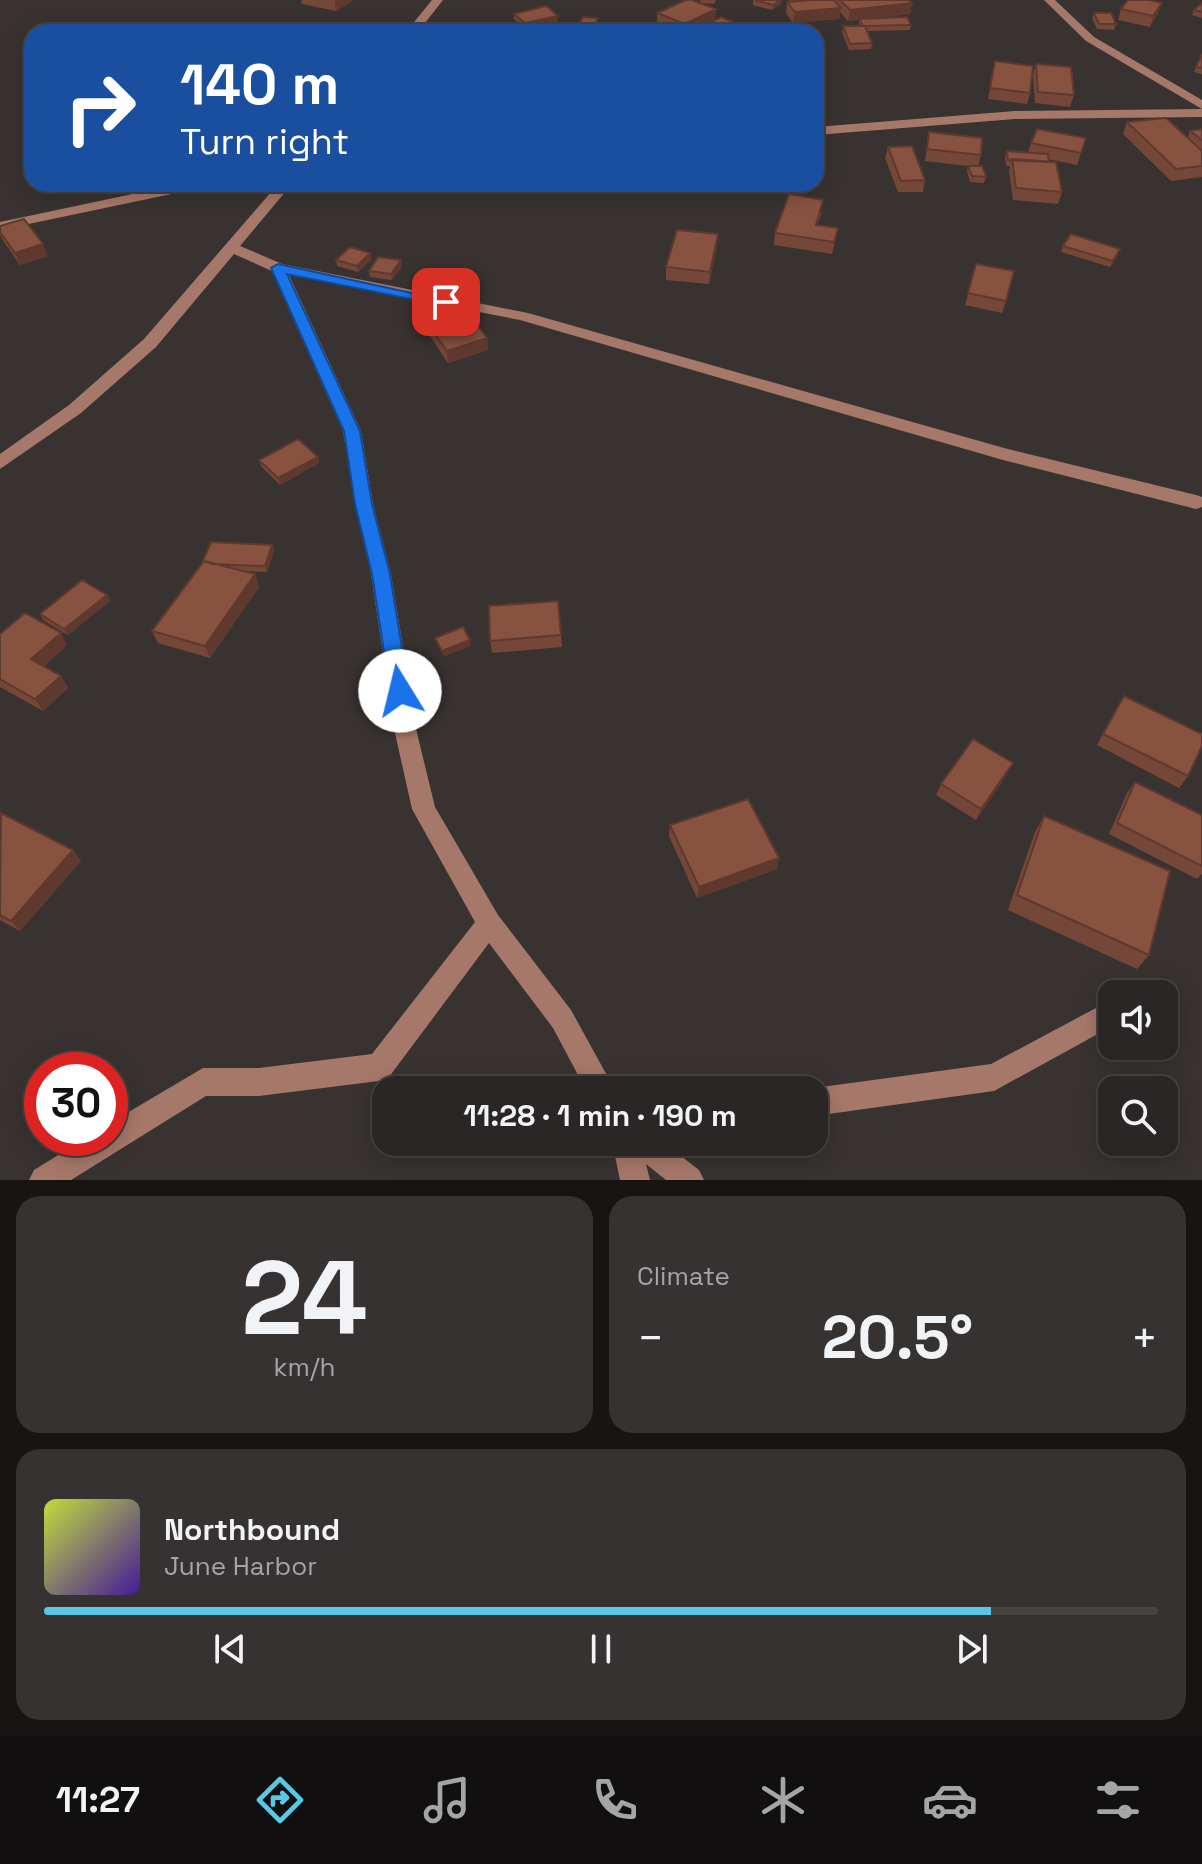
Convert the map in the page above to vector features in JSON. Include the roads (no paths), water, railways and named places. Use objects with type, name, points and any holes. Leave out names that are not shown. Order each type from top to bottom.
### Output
[{"type":"street","points":[[418,24],[438,0]]},
{"type":"street","points":[[1049,0],[1090,39],[1202,105]]},
{"type":"street","points":[[824,130],[1015,115],[1202,113]]},
{"type":"street","points":[[0,226],[162,192]]},
{"type":"street","points":[[0,463],[75,409],[150,343],[278,192]]},
{"type":"street","points":[[233,248],[278,268],[522,316],[1003,454],[1196,502]]},
{"type":"street","points":[[278,268],[352,431],[364,504],[381,574],[406,733],[424,809],[489,923],[562,1019],[593,1076]]},
{"type":"street","points":[[44,1180],[203,1082],[259,1082],[379,1067],[489,923]]},
{"type":"street","points":[[828,1100],[994,1077],[1096,1021]]},
{"type":"street","points":[[629,1156],[635,1180]]},
{"type":"street","points":[[658,1156],[689,1180]]}]
